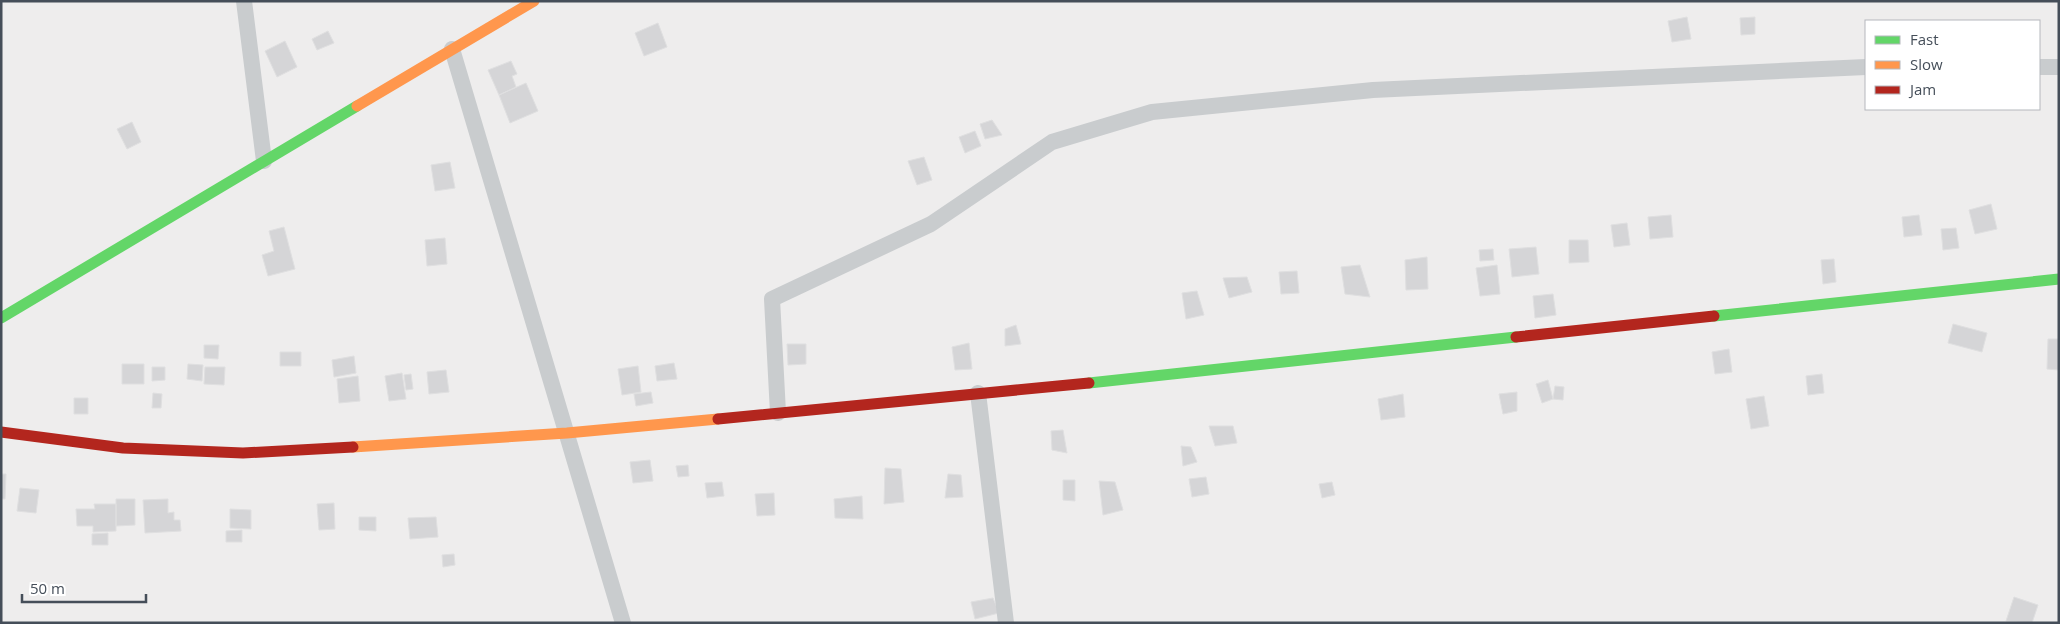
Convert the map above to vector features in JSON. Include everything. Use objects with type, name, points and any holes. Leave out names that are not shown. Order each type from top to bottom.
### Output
[{"type":"street","points":[[244,1],[264,161]]},
{"type":"street","points":[[1,318],[534,1]]},
{"type":"street","points":[[452,49],[623,623]]},
{"type":"street","points":[[778,413],[772,299],[931,224],[1052,142],[1152,112],[1363,91],[1865,67]]},
{"type":"street","points":[[2040,67],[2059,67]]},
{"type":"street","points":[[1,432],[124,448],[243,453],[416,444],[567,433],[1130,379],[2059,278]]},
{"type":"street","points":[[978,394],[1006,623]]},
{"type":"building","points":[[1687,17],[1691,39],[1672,42],[1668,21]]},
{"type":"building","points":[[1755,17],[1755,34],[1741,35],[1740,18]]},
{"type":"building","points":[[658,23],[667,47],[644,56],[635,33]]},
{"type":"building","points":[[328,31],[334,43],[317,50],[312,39]]},
{"type":"building","points":[[285,41],[297,67],[277,77],[265,51]]},
{"type":"building","points":[[511,61],[517,74],[512,76],[516,87],[499,95],[488,70]]},
{"type":"building","points":[[526,83],[538,111],[510,123],[499,95]]},
{"type":"building","points":[[992,120],[1002,135],[985,139],[980,124]]},
{"type":"building","points":[[132,122],[141,142],[127,149],[117,129]]},
{"type":"building","points":[[975,131],[981,146],[965,153],[959,137]]},
{"type":"building","points":[[924,157],[932,180],[917,185],[908,161]]},
{"type":"building","points":[[450,162],[455,188],[435,191],[431,165]]},
{"type":"building","points":[[1991,204],[1997,229],[1975,234],[1969,210]]},
{"type":"building","points":[[1671,215],[1673,237],[1650,239],[1648,217]]},
{"type":"building","points":[[1919,215],[1922,235],[1904,237],[1902,217]]},
{"type":"building","points":[[1627,223],[1630,245],[1614,247],[1611,225]]},
{"type":"building","points":[[284,227],[295,269],[268,276],[262,255],[274,251],[269,231]]},
{"type":"building","points":[[1956,228],[1959,248],[1943,250],[1941,229]]},
{"type":"building","points":[[445,238],[447,264],[427,266],[425,240]]},
{"type":"building","points":[[1569,240],[1588,240],[1589,262],[1569,263]]},
{"type":"building","points":[[1536,247],[1539,274],[1512,277],[1509,249]]},
{"type":"building","points":[[1493,249],[1494,260],[1480,261],[1479,250]]},
{"type":"building","points":[[1427,257],[1428,289],[1406,290],[1405,260]]},
{"type":"building","points":[[1834,259],[1836,282],[1823,284],[1821,260]]},
{"type":"building","points":[[1360,265],[1370,297],[1345,294],[1341,267]]},
{"type":"building","points":[[1497,265],[1500,294],[1480,296],[1476,268]]},
{"type":"building","points":[[1297,271],[1299,293],[1281,294],[1279,272]]},
{"type":"building","points":[[1247,277],[1252,292],[1229,298],[1223,278]]},
{"type":"building","points":[[1197,291],[1204,315],[1186,319],[1182,293]]},
{"type":"building","points":[[1553,294],[1556,315],[1535,318],[1533,296]]},
{"type":"building","points":[[1953,324],[1987,333],[1982,352],[1948,343]]},
{"type":"building","points":[[1016,325],[1021,344],[1005,346],[1005,329]]},
{"type":"building","points":[[2048,339],[2059,339],[2059,370],[2047,369]]},
{"type":"building","points":[[969,343],[972,369],[955,370],[952,347]]},
{"type":"building","points":[[787,344],[806,344],[806,364],[788,365]]},
{"type":"building","points":[[204,345],[219,345],[218,359],[204,358]]},
{"type":"building","points":[[1729,349],[1732,372],[1715,374],[1712,352]]},
{"type":"building","points":[[280,352],[301,352],[301,366],[280,366]]},
{"type":"building","points":[[354,356],[356,373],[334,377],[332,360]]},
{"type":"building","points":[[674,363],[677,379],[657,381],[655,366]]},
{"type":"building","points":[[122,364],[144,364],[144,384],[122,384]]},
{"type":"building","points":[[188,364],[203,365],[202,381],[187,379]]},
{"type":"building","points":[[638,366],[641,392],[622,395],[618,369]]},
{"type":"building","points":[[152,367],[165,367],[165,380],[152,381]]},
{"type":"building","points":[[205,367],[225,367],[224,385],[204,384]]},
{"type":"building","points":[[446,370],[449,392],[429,394],[427,372]]},
{"type":"building","points":[[402,373],[406,399],[389,401],[385,376]]},
{"type":"building","points":[[411,374],[413,389],[406,390],[404,375]]},
{"type":"building","points":[[1822,374],[1824,393],[1808,395],[1806,376]]},
{"type":"building","points":[[358,376],[360,401],[339,403],[337,379]]},
{"type":"building","points":[[1548,380],[1553,399],[1542,403],[1536,384]]},
{"type":"building","points":[[1555,386],[1564,387],[1563,400],[1553,399]]},
{"type":"building","points":[[651,392],[653,403],[636,406],[634,394]]},
{"type":"building","points":[[1517,392],[1517,411],[1503,414],[1499,394]]},
{"type":"building","points":[[153,393],[162,394],[161,408],[152,408]]},
{"type":"building","points":[[1403,394],[1405,417],[1381,420],[1378,399]]},
{"type":"building","points":[[1764,396],[1769,426],[1751,429],[1746,399]]},
{"type":"building","points":[[74,398],[88,398],[88,414],[74,414]]},
{"type":"building","points":[[1209,426],[1233,426],[1237,443],[1215,446]]},
{"type":"building","points":[[1063,430],[1067,453],[1052,450],[1051,431]]},
{"type":"building","points":[[1181,446],[1191,447],[1197,462],[1183,466]]},
{"type":"building","points":[[650,460],[653,481],[633,483],[630,462]]},
{"type":"building","points":[[688,465],[689,476],[678,477],[676,466]]},
{"type":"building","points":[[885,468],[901,469],[904,502],[884,504]]},
{"type":"building","points":[[1,474],[6,474],[5,499],[1,499]]},
{"type":"building","points":[[948,474],[961,475],[963,497],[945,498]]},
{"type":"building","points":[[1206,477],[1209,494],[1192,497],[1189,479]]},
{"type":"building","points":[[1063,480],[1075,480],[1075,501],[1063,500]]},
{"type":"building","points":[[1099,481],[1115,482],[1123,510],[1103,515]]},
{"type":"building","points":[[722,482],[724,496],[707,498],[705,483]]},
{"type":"building","points":[[1332,482],[1335,495],[1322,498],[1319,484]]},
{"type":"building","points":[[20,488],[39,490],[36,513],[17,511]]},
{"type":"building","points":[[774,493],[775,515],[757,516],[755,494]]},
{"type":"building","points":[[862,496],[863,519],[835,518],[834,499]]},
{"type":"building","points":[[116,499],[135,499],[135,525],[116,526]]},
{"type":"building","points":[[168,499],[168,513],[174,512],[174,520],[180,520],[181,531],[145,533],[143,500]]},
{"type":"building","points":[[334,503],[335,529],[319,530],[317,504]]},
{"type":"building","points":[[94,504],[116,504],[116,531],[93,532],[93,526],[77,526],[76,509],[95,509]]},
{"type":"building","points":[[230,509],[251,510],[251,529],[230,528]]},
{"type":"building","points":[[359,517],[376,517],[376,531],[359,530]]},
{"type":"building","points":[[436,517],[438,537],[410,539],[408,518]]},
{"type":"building","points":[[242,530],[242,542],[226,542],[226,531]]},
{"type":"building","points":[[108,533],[108,545],[92,545],[92,534]]},
{"type":"building","points":[[454,554],[455,565],[443,567],[442,555]]},
{"type":"building","points":[[2014,597],[2038,605],[2032,623],[2006,621]]},
{"type":"building","points":[[993,598],[999,613],[975,619],[971,602]]},
{"type":"traffic: fast","points":[[1,318],[357,106]]},
{"type":"traffic: fast","points":[[1714,316],[2059,279]]},
{"type":"traffic: fast","points":[[1089,383],[1516,337]]},
{"type":"traffic: slow","points":[[357,106],[534,1]]},
{"type":"traffic: slow","points":[[353,447],[567,433],[718,419]]},
{"type":"traffic: jam","points":[[1516,337],[1714,316]]},
{"type":"traffic: jam","points":[[718,419],[1089,383]]},
{"type":"traffic: jam","points":[[1,432],[123,448],[243,453],[353,447]]}]
